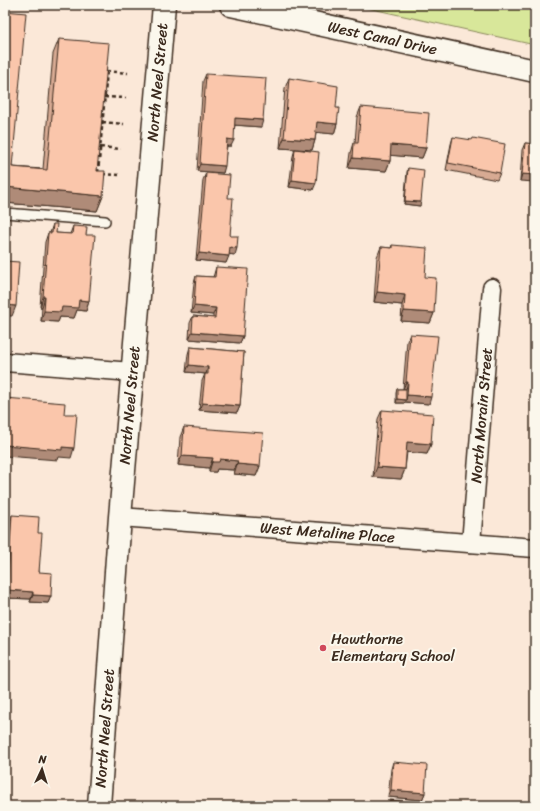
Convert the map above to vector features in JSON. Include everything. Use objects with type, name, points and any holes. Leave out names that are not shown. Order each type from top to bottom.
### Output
[{"type":"street","name":"North Neel Street","points":[[99,806],[120,517],[164,5]]},
{"type":"street","name":"West Canal Drive","points":[[231,5],[535,72]]},
{"type":"street","name":"North Morain Street","points":[[471,543],[492,288]]},
{"type":"street","points":[[5,362],[132,372]]},
{"type":"street","name":"West Metaline Place","points":[[120,517],[535,548]]},
{"type":"lane","points":[[5,213],[105,221]]},
{"type":"path","points":[[102,71],[128,73]]},
{"type":"path","points":[[98,174],[107,71]]},
{"type":"path","points":[[100,96],[126,98]]},
{"type":"path","points":[[97,122],[124,124]]},
{"type":"path","points":[[95,147],[121,149]]},
{"type":"path","points":[[93,173],[119,175]]},
{"type":"green space","points":[[354,5],[535,5],[535,45]]},
{"type":"building","points":[[5,11],[26,13],[12,167],[47,170],[59,39],[109,43],[97,171],[105,171],[103,196],[5,187]]},
{"type":"building","points":[[206,74],[266,78],[263,120],[235,118],[234,140],[227,139],[225,166],[200,164]]},
{"type":"building","points":[[289,78],[338,86],[336,108],[339,108],[337,124],[317,122],[315,140],[284,138]]},
{"type":"building","points":[[361,107],[429,113],[426,148],[391,145],[390,161],[353,158],[354,143],[358,143]]},
{"type":"building","points":[[453,137],[472,140],[473,138],[505,144],[500,173],[448,163]]},
{"type":"building","points":[[525,143],[535,144],[535,175],[522,174]]},
{"type":"building","points":[[295,149],[319,152],[316,183],[292,180]]},
{"type":"building","points":[[408,168],[424,170],[421,202],[405,201]]},
{"type":"building","points":[[206,173],[230,175],[228,198],[233,198],[230,236],[238,236],[237,248],[230,247],[229,256],[199,253]]},
{"type":"building","points":[[53,224],[57,224],[56,233],[72,234],[73,226],[87,227],[86,235],[95,235],[89,301],[79,300],[78,308],[62,307],[61,312],[44,311],[45,297],[43,297],[48,233],[52,233]]},
{"type":"building","points":[[392,245],[427,248],[425,277],[436,278],[434,313],[404,311],[405,295],[377,292],[381,247],[392,248]]},
{"type":"building","points":[[5,261],[19,262],[16,306],[5,305]]},
{"type":"building","points":[[216,267],[248,269],[243,336],[192,332],[193,316],[215,318],[216,308],[194,306],[196,276],[215,277]]},
{"type":"building","points":[[410,334],[438,336],[431,397],[407,395],[408,382],[406,382]]},
{"type":"building","points":[[190,347],[244,352],[240,406],[202,403],[205,374],[208,374],[208,367],[189,365]]},
{"type":"building","points":[[397,389],[406,389],[406,400],[397,399]]},
{"type":"building","points":[[5,398],[65,403],[64,414],[77,414],[74,448],[62,447],[62,450],[5,445]]},
{"type":"building","points":[[382,410],[433,414],[431,444],[407,442],[405,469],[377,467]]},
{"type":"building","points":[[184,427],[263,433],[260,466],[237,464],[238,461],[220,459],[219,462],[212,462],[213,458],[182,456]]},
{"type":"building","points":[[12,515],[39,517],[38,533],[42,533],[39,572],[52,573],[51,596],[33,595],[33,592],[7,590]]},
{"type":"building","points":[[393,762],[427,765],[425,793],[391,790]]},
{"type":"building","points":[[390,800],[423,803],[423,806],[389,806]]},
{"type":"place","name":"Hawthorne Elementary School","points":[[323,648]]}]
